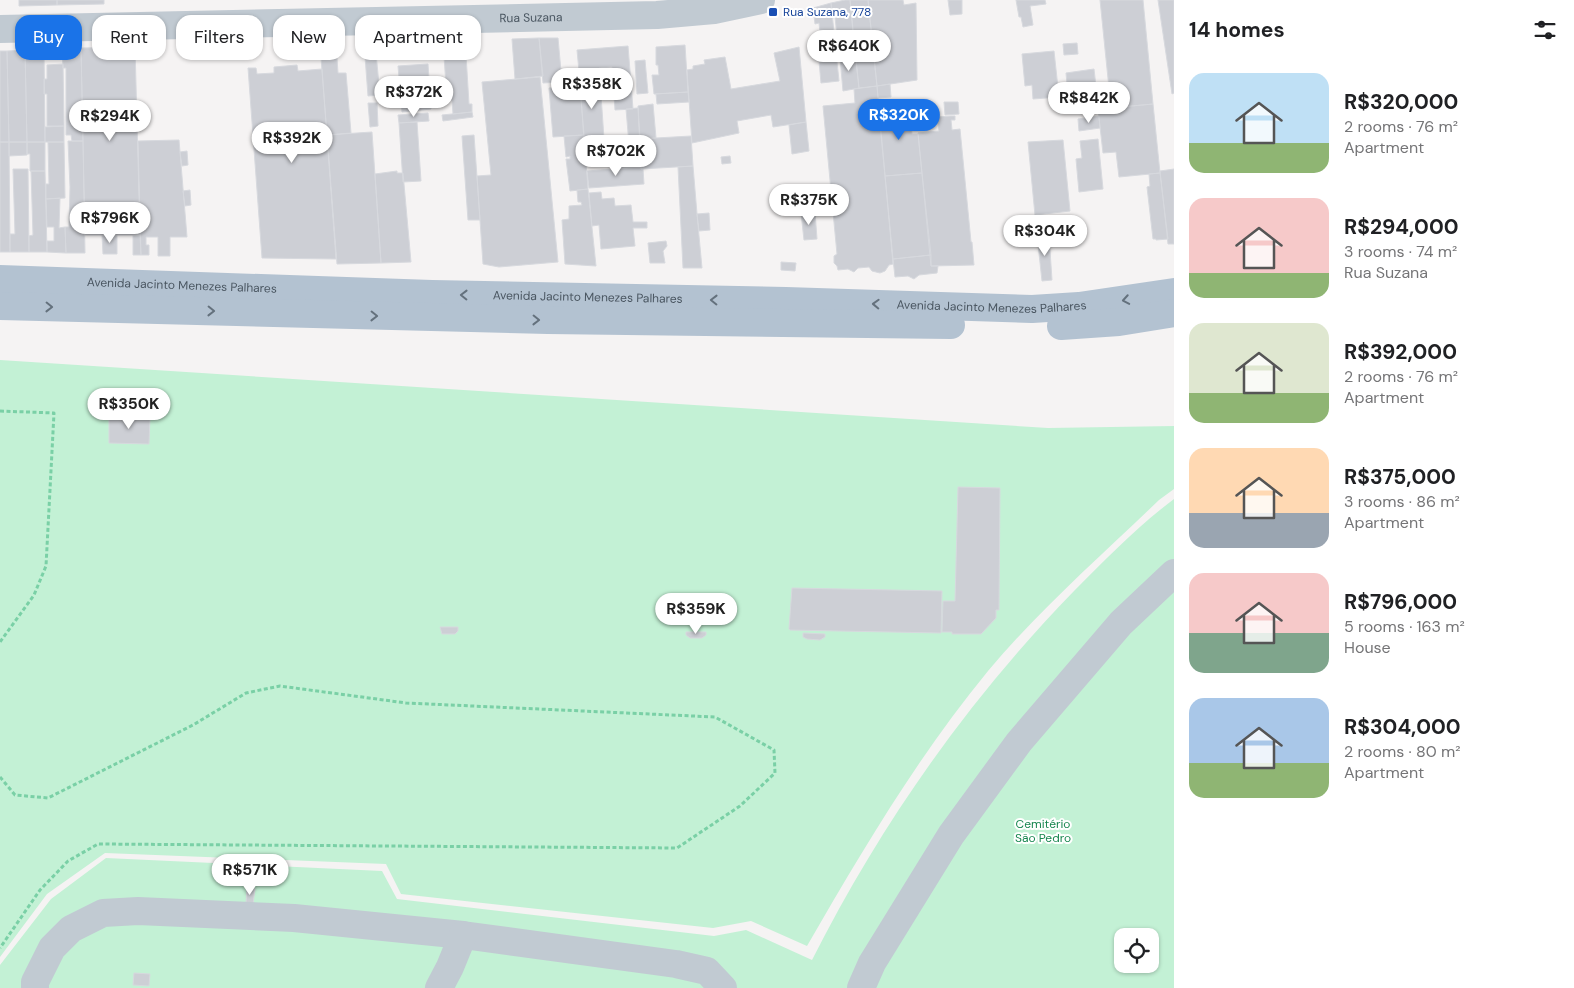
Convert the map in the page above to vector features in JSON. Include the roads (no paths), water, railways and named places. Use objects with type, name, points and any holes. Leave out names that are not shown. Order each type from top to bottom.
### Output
[{"type":"main road","name":"Avenida Jacinto Menezes Palhares","points":[[0,279],[160,297]]},
{"type":"main road","name":"Avenida Jacinto Menezes Palhares","points":[[597,309],[1032,309],[1079,306],[1174,292]]},
{"type":"main road","name":"Avenida Jacinto Menezes Palhares","points":[[0,306],[160,297],[597,309],[1068,326],[1119,322],[1174,313]]},
{"type":"street","name":"Rua Suzana","points":[[0,30],[657,16],[714,5],[761,0]]},
{"type":"street","points":[[861,988],[872,963],[952,835],[1019,742],[1121,623],[1174,573]]},
{"type":"street","points":[[35,988],[35,982],[52,948],[71,929],[103,913],[138,911],[294,918],[463,935],[676,964],[707,971],[723,988]]},
{"type":"street","points":[[439,988],[463,935]]},
{"type":"place","name":"Rua Suzana, 778","points":[[773,12]]},
{"type":"park label","name":"Cemitério São Pedro","points":[[1043,831]]}]
